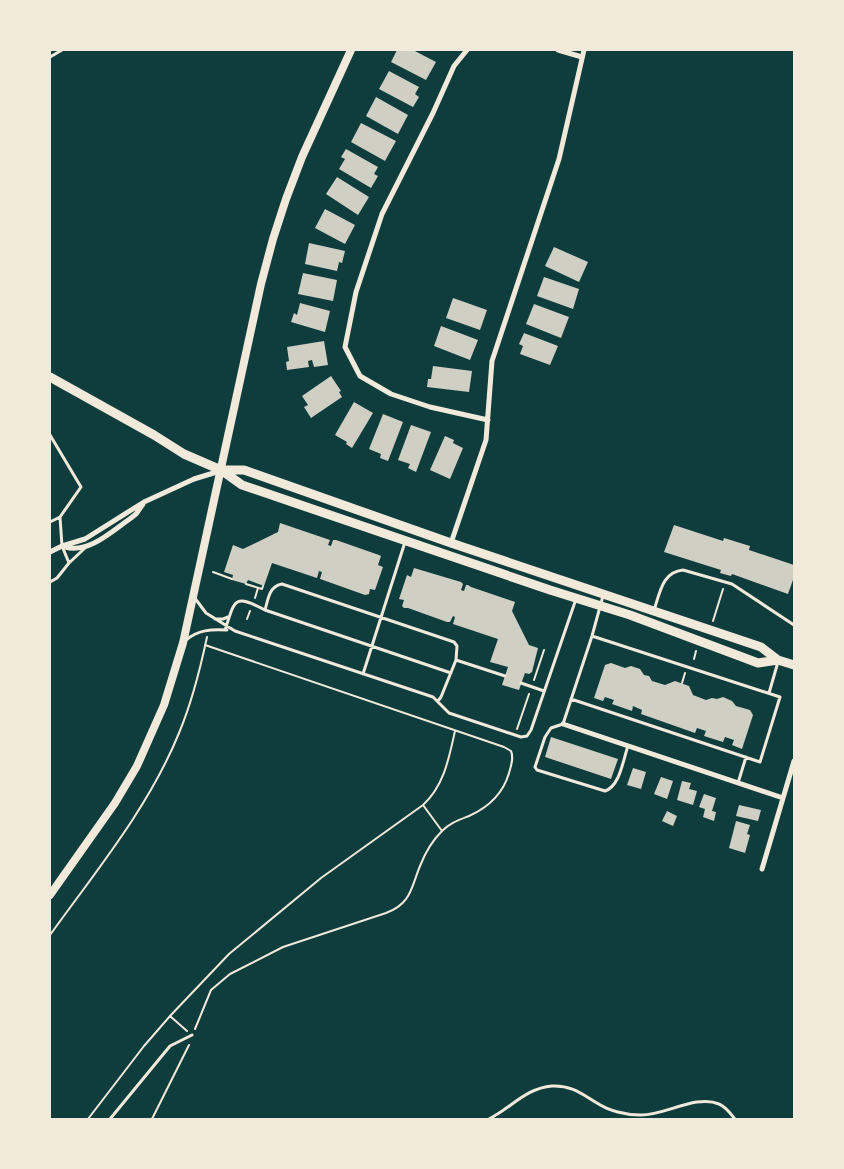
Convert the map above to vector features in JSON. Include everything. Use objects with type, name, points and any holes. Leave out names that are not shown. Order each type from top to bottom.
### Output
[{"type":"main road","points":[[50,378],[154,434],[184,454],[221,470],[242,485],[576,599],[630,615],[758,662],[778,660]]},
{"type":"main road","points":[[221,470],[244,470],[761,647],[778,660],[794,665]]},
{"type":"street","points":[[50,895],[99,827],[137,766],[164,705],[183,643],[261,284],[273,239],[302,157],[351,50]]},
{"type":"street","points":[[467,50],[454,66],[433,113],[382,214],[356,292],[345,347],[360,376],[391,394],[430,407],[488,420]]},
{"type":"street","points":[[558,50],[582,57]]},
{"type":"street","points":[[451,542],[486,440],[492,361],[559,159],[584,50]]},
{"type":"street","points":[[50,552],[84,539],[144,502],[194,479],[221,470]]},
{"type":"street","points":[[62,546],[74,549],[88,546],[131,518],[144,502]]},
{"type":"street","points":[[563,724],[783,798]]},
{"type":"street","points":[[762,869],[794,762]]},
{"type":"lane","points":[[50,57],[62,50]]},
{"type":"lane","points":[[50,435],[81,487],[60,517],[50,522]]},
{"type":"lane","points":[[60,517],[62,546],[69,563]]},
{"type":"lane","points":[[363,674],[406,541]]},
{"type":"lane","points":[[50,582],[57,578],[69,563],[88,546]]},
{"type":"lane","points":[[654,610],[667,577],[676,570],[683,570],[732,584],[794,625]]},
{"type":"lane","points":[[265,610],[272,590],[276,585],[282,584],[454,642],[457,646],[456,660],[438,701]]},
{"type":"lane","points":[[603,593],[592,636],[563,724],[551,728],[544,737],[536,767],[537,770],[605,791],[610,789],[615,783],[628,746]]},
{"type":"lane","points":[[193,596],[210,616],[226,628],[433,697],[449,713],[521,737],[527,736],[531,730],[576,599]]},
{"type":"lane","points":[[226,628],[233,605],[240,600],[451,673]]},
{"type":"lane","points":[[210,616],[223,620],[231,612]]},
{"type":"lane","points":[[183,643],[187,638],[199,631],[226,628]]},
{"type":"lane","points":[[571,700],[760,762],[780,697],[592,636]]},
{"type":"lane","points":[[456,660],[505,676]]},
{"type":"lane","points":[[769,693],[778,660]]},
{"type":"lane","points":[[522,683],[544,691]]},
{"type":"lane","points":[[738,783],[746,757]]},
{"type":"lane","points":[[110,1119],[170,1046],[192,1036]]},
{"type":"lane","points":[[489,1119],[531,1092],[540,1088],[563,1086],[574,1089],[597,1103],[621,1113],[647,1115],[693,1103],[707,1102],[718,1103],[736,1119]]},
{"type":"path","points":[[213,572],[232,579]]},
{"type":"path","points":[[246,584],[262,589],[263,586]]},
{"type":"path","points":[[712,624],[724,587]]},
{"type":"path","points":[[255,600],[258,588]]},
{"type":"path","points":[[50,935],[129,824],[154,785],[180,732],[194,690],[207,636]]},
{"type":"path","points":[[152,1119],[192,1036],[206,999],[220,980],[235,970],[283,947],[399,908],[411,892],[420,866],[429,848],[442,831],[458,820],[485,808],[496,799],[504,787],[512,756],[509,748],[205,645]]},
{"type":"path","points":[[694,659],[698,646]]},
{"type":"path","points":[[534,680],[544,650]]},
{"type":"path","points":[[682,684],[685,673]]},
{"type":"path","points":[[517,729],[530,692]]},
{"type":"path","points":[[88,1119],[138,1053],[229,954],[320,878],[432,797],[442,781],[455,731]]},
{"type":"path","points":[[423,805],[442,831]]},
{"type":"path","points":[[170,1016],[192,1036]]},
{"type":"building","points":[[397,50],[413,50],[436,62],[426,80],[391,62]]},
{"type":"building","points":[[389,71],[419,87],[415,94],[419,97],[413,107],[379,89]]},
{"type":"building","points":[[376,97],[408,115],[398,134],[366,116]]},
{"type":"building","points":[[361,123],[396,141],[385,161],[351,142]]},
{"type":"building","points":[[346,149],[378,167],[374,174],[378,176],[371,188],[339,169],[345,159],[341,157]]},
{"type":"building","points":[[337,177],[369,197],[358,215],[326,194]]},
{"type":"building","points":[[325,209],[355,225],[345,244],[315,228]]},
{"type":"building","points":[[309,243],[345,251],[342,263],[339,262],[337,271],[305,264]]},
{"type":"building","points":[[554,247],[588,262],[579,282],[545,266]]},
{"type":"building","points":[[303,273],[337,280],[333,301],[298,294]]},
{"type":"building","points":[[544,277],[579,289],[573,309],[537,296]]},
{"type":"building","points":[[453,298],[487,310],[480,330],[446,318]]},
{"type":"building","points":[[300,303],[330,311],[325,332],[291,322],[294,313],[297,315]]},
{"type":"building","points":[[534,304],[569,317],[561,338],[526,324]]},
{"type":"building","points":[[441,326],[478,340],[470,360],[434,346]]},
{"type":"building","points":[[524,333],[558,346],[550,365],[520,354],[523,346],[519,344]]},
{"type":"building","points":[[324,341],[328,365],[314,367],[312,360],[308,361],[309,367],[287,370],[286,362],[289,361],[287,347]]},
{"type":"building","points":[[433,366],[472,371],[469,392],[427,387],[428,379],[431,379]]},
{"type":"building","points":[[331,376],[341,391],[339,392],[342,397],[311,418],[304,407],[308,405],[302,396]]},
{"type":"building","points":[[354,402],[373,413],[352,448],[346,444],[347,442],[335,435]]},
{"type":"building","points":[[383,414],[403,422],[388,461],[380,458],[381,454],[369,449]]},
{"type":"building","points":[[411,425],[431,432],[416,472],[408,468],[410,464],[398,460]]},
{"type":"building","points":[[445,436],[454,440],[453,443],[463,448],[450,479],[430,470]]},
{"type":"building","points":[[280,523],[330,540],[328,545],[331,546],[333,540],[336,540],[381,556],[378,565],[383,567],[375,590],[370,589],[369,594],[365,595],[320,579],[322,572],[319,571],[317,578],[272,563],[264,586],[248,580],[246,584],[232,580],[233,575],[224,572],[233,545],[243,549],[278,532]]},
{"type":"building","points":[[674,525],[723,541],[724,538],[750,546],[749,550],[794,565],[794,577],[788,594],[732,574],[731,576],[720,573],[721,570],[664,552]]},
{"type":"building","points":[[414,568],[461,582],[463,584],[461,590],[464,591],[466,585],[468,585],[515,602],[512,611],[529,645],[538,648],[532,672],[529,674],[525,673],[519,690],[502,685],[508,667],[490,662],[498,639],[453,624],[455,617],[453,616],[450,622],[447,622],[402,606],[404,600],[399,599],[407,575],[411,577]]},
{"type":"building","points":[[611,663],[625,668],[631,666],[640,669],[652,681],[665,685],[675,681],[689,686],[693,695],[706,700],[723,697],[732,701],[736,706],[750,710],[753,715],[742,749],[732,745],[734,740],[725,737],[723,742],[704,736],[706,731],[697,728],[695,733],[641,714],[642,710],[633,706],[632,711],[612,704],[614,700],[605,697],[603,701],[594,698],[605,665]]},
{"type":"building","points":[[551,737],[618,759],[611,779],[545,757]]},
{"type":"building","points":[[633,768],[646,772],[641,789],[627,785]]},
{"type":"building","points":[[661,777],[673,781],[667,799],[654,794]]},
{"type":"building","points":[[682,781],[691,783],[689,789],[697,791],[693,805],[677,800]]},
{"type":"building","points":[[704,794],[716,798],[712,811],[716,812],[714,821],[703,817],[705,809],[699,807]]},
{"type":"building","points":[[739,805],[761,810],[758,821],[736,816]]},
{"type":"building","points":[[667,811],[677,816],[673,826],[662,821]]},
{"type":"building","points":[[736,821],[750,825],[747,834],[750,835],[745,853],[729,848]]}]
